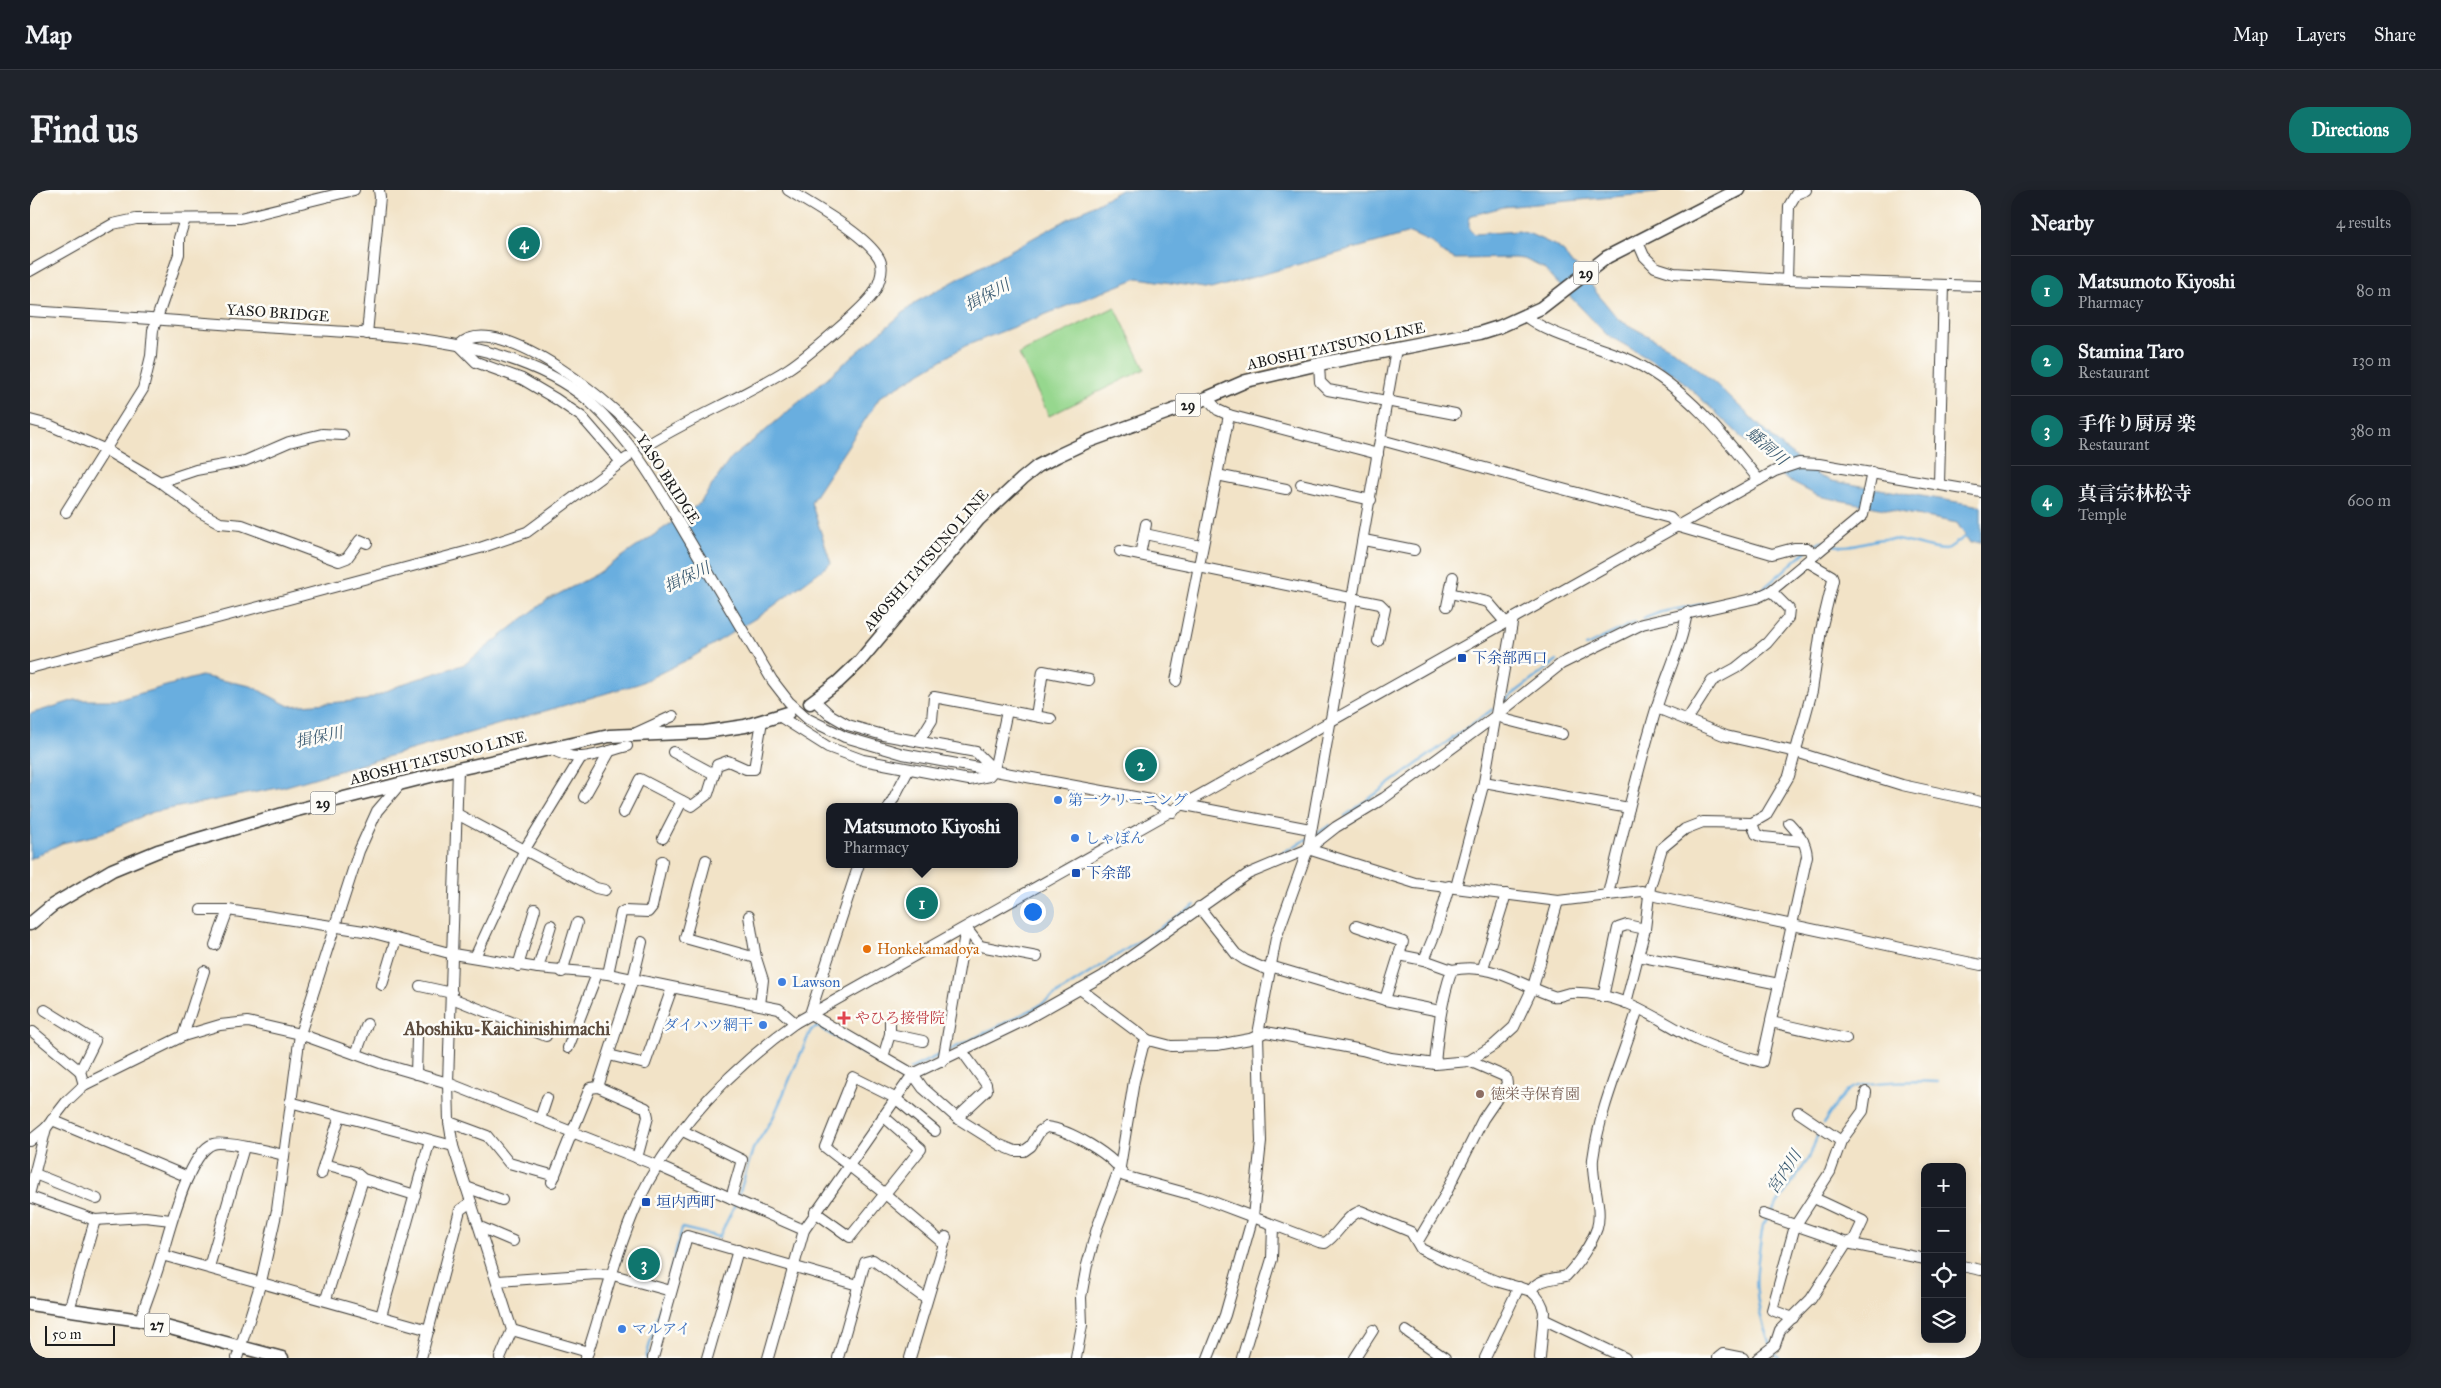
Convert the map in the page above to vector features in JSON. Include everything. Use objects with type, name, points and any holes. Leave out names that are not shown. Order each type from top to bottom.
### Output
[{"type":"main road","name":"ABOSHI TATSUNO LINE","points":[[812,701],[838,682],[859,662],[979,519],[1038,466],[1089,441],[1207,398],[1246,381],[1319,364],[1480,333],[1525,316],[1541,308],[1607,257],[1738,190]]},
{"type":"main road","name":"ABOSHI TATSUNO LINE","points":[[30,924],[53,905],[80,887],[112,870],[158,851],[293,810],[458,769],[609,736],[705,732],[745,726],[784,715]]},
{"type":"main road","name":"27","points":[[30,1304],[140,1320],[239,1352],[282,1358]]},
{"type":"street","points":[[30,271],[113,224],[136,219],[240,218],[354,190]]},
{"type":"street","points":[[367,334],[380,197],[379,190]]},
{"type":"street","points":[[30,668],[471,551],[517,536],[527,532],[624,460],[582,417],[522,379],[476,362],[459,345],[462,341],[484,336],[536,353],[572,375],[601,397],[641,435],[646,446],[789,368],[856,313],[875,292],[882,274],[880,259],[867,244],[832,218],[788,190]]},
{"type":"street","points":[[1787,280],[1789,206],[1796,194],[1806,190]]},
{"type":"street","points":[[66,512],[143,389],[151,356],[152,330],[179,254],[179,238],[185,220]]},
{"type":"street","points":[[1637,240],[1644,256],[1655,267],[1674,273],[1787,280],[1981,286]]},
{"type":"street","points":[[1939,484],[1944,286]]},
{"type":"street","name":"YASO BRIDGE","points":[[30,311],[367,334],[459,345],[497,353],[553,377],[589,402],[627,441],[658,486],[772,680],[789,702],[808,719],[845,737],[903,754],[1151,800],[1173,812]]},
{"type":"street","points":[[1525,316],[1544,328],[1614,354],[1661,378],[1695,407],[1726,439],[1759,480]]},
{"type":"street","points":[[1208,1358],[1226,1315],[1253,1216],[1261,1142],[1258,1034],[1276,938],[1308,849],[1329,723],[1364,540],[1396,349]]},
{"type":"street","points":[[1319,364],[1320,382],[1328,390],[1455,414]]},
{"type":"street","points":[[1207,398],[1218,410],[1229,416],[1378,454]]},
{"type":"street","points":[[1176,681],[1197,567],[1229,416]]},
{"type":"street","points":[[30,420],[50,425],[104,449],[160,482],[200,512],[220,522],[242,525],[339,561],[347,558],[360,540],[367,543]]},
{"type":"street","points":[[160,482],[196,470],[245,461],[289,442],[322,434],[343,435]]},
{"type":"street","points":[[1381,440],[1670,518],[1679,527],[1772,554],[1794,548],[1807,548],[1811,558],[1832,576],[1833,580],[1821,630],[1812,691],[1789,776],[1766,815],[1752,823],[1703,822],[1685,829],[1662,848],[1650,886],[1651,896],[1645,929],[1626,1003]]},
{"type":"street","points":[[512,1330],[587,1355],[634,1211],[658,1166],[683,1131],[729,1076],[764,1045],[810,1014],[1173,812],[1775,471],[1799,464],[1819,464],[1981,492]]},
{"type":"street","points":[[768,1358],[804,1230],[913,1074],[943,1055],[962,1051],[1025,1020],[1103,976],[1248,874],[1308,849],[1336,827],[1384,798],[1562,664],[1642,624],[1687,612],[1756,598],[1771,591],[1863,515],[1872,472]]},
{"type":"street","points":[[1218,475],[1286,489]]},
{"type":"street","points":[[1301,484],[1371,500]]},
{"type":"street","points":[[1140,555],[1146,529],[1202,546]]},
{"type":"street","points":[[1364,540],[1414,550]]},
{"type":"street","points":[[1120,551],[1353,598],[1384,607],[1378,640]]},
{"type":"street","points":[[1447,606],[1453,577]]},
{"type":"street","points":[[875,625],[922,589]]},
{"type":"street","points":[[1686,720],[1712,681],[1736,668],[1767,643],[1788,618],[1789,610],[1771,591]]},
{"type":"street","points":[[1450,593],[1488,602],[1510,620]]},
{"type":"street","points":[[1608,894],[1629,808],[1657,708],[1684,635],[1687,612]]},
{"type":"street","points":[[1424,960],[1453,886],[1484,782],[1497,713],[1510,620]]},
{"type":"street","points":[[1036,716],[1043,671],[1089,680]]},
{"type":"street","points":[[919,741],[932,720],[934,697],[1051,719]]},
{"type":"street","points":[[812,701],[848,725],[883,734],[976,752],[994,770]]},
{"type":"street","points":[[1657,708],[1726,736],[1796,752],[1902,785],[1981,802]]},
{"type":"street","points":[[784,715],[828,747],[863,760],[969,780],[989,776],[994,770],[1007,710]]},
{"type":"street","points":[[1497,713],[1507,720],[1562,734]]},
{"type":"street","points":[[636,734],[673,716]]},
{"type":"street","points":[[623,813],[640,779],[692,806],[708,794],[717,765],[728,761],[746,769],[754,769],[762,721]]},
{"type":"street","points":[[550,748],[559,754],[580,759],[627,746]]},
{"type":"street","points":[[584,797],[610,751]]},
{"type":"street","points":[[673,752],[714,774]]},
{"type":"street","points":[[476,957],[525,849],[580,759]]},
{"type":"street","points":[[458,769],[448,1083],[449,1122],[453,1146],[498,1281],[512,1330],[500,1358]]},
{"type":"street","points":[[891,803],[909,769]]},
{"type":"street","points":[[1484,782],[1629,808]]},
{"type":"street","points":[[239,1352],[261,1282],[277,1210],[300,1034],[359,851],[377,811],[401,783]]},
{"type":"street","points":[[663,838],[682,800]]},
{"type":"street","points":[[1185,805],[1310,829]]},
{"type":"street","points":[[457,814],[519,849],[525,849],[596,888],[606,890]]},
{"type":"street","points":[[1752,823],[1756,834],[1763,837],[1803,841]]},
{"type":"street","points":[[1399,955],[1424,960],[1452,970],[1482,968],[1556,997],[1570,993],[1604,996],[1638,1008],[1718,1049],[1762,1062],[1807,856],[1803,841],[1790,823]]},
{"type":"street","points":[[1308,849],[1415,883],[1453,886],[1558,901],[1634,890],[1651,896],[1981,965]]},
{"type":"street","points":[[706,860],[685,938],[756,958]]},
{"type":"street","points":[[608,974],[621,914],[624,911],[648,912],[652,908],[662,862]]},
{"type":"street","points":[[810,1014],[859,868]]},
{"type":"street","points":[[1482,968],[1506,894]]},
{"type":"street","points":[[1080,989],[1148,1040],[1171,1046],[1217,1045],[1250,1039],[1266,1032],[1362,1050],[1391,1058],[1434,1064],[1469,1061],[1494,1045],[1514,1027],[1533,987],[1558,901]]},
{"type":"street","points":[[1199,908],[1236,954],[1245,960],[1385,1000],[1440,1011]]},
{"type":"street","points":[[518,966],[535,909]]},
{"type":"street","points":[[201,910],[228,910],[335,927],[396,939],[453,954],[518,966],[562,972],[608,974],[783,1011],[795,1023]]},
{"type":"street","points":[[216,945],[228,910]]},
{"type":"street","points":[[749,916],[756,958],[763,980],[760,1005]]},
{"type":"street","points":[[562,972],[577,923]]},
{"type":"street","points":[[538,968],[551,925]]},
{"type":"street","points":[[1604,996],[1618,928],[1627,925],[1645,929]]},
{"type":"street","points":[[1356,926],[1403,942],[1385,1000]]},
{"type":"street","points":[[966,928],[980,946],[1037,958]]},
{"type":"street","points":[[943,1055],[966,928]]},
{"type":"street","points":[[382,985],[396,939]]},
{"type":"street","points":[[598,1087],[633,980],[642,942]]},
{"type":"street","points":[[1638,956],[1779,984]]},
{"type":"street","points":[[1434,1064],[1440,1011],[1452,970]]},
{"type":"street","points":[[183,1036],[204,971]]},
{"type":"street","points":[[568,1048],[597,974]]},
{"type":"street","points":[[420,986],[452,996],[546,1036]]},
{"type":"street","points":[[609,1055],[645,1064],[672,988]]},
{"type":"street","points":[[1531,1290],[1539,1282],[1566,1276],[1595,1233],[1599,1216],[1594,1191],[1593,1162],[1598,1134],[1638,1008]]},
{"type":"street","points":[[45,1010],[95,1041],[80,1071]]},
{"type":"street","points":[[810,1014],[913,1074],[923,1088],[957,1118],[989,1139],[1015,1151],[1024,1151],[1031,1146],[1040,1131],[1046,1127],[1059,1129],[1088,1144],[1120,1166],[1124,1176],[1200,1197],[1325,1243],[1353,1214],[1361,1211],[1411,1232],[1421,1249],[1450,1263],[1531,1290],[1544,1307],[1540,1358]]},
{"type":"street","points":[[884,1057],[890,1034],[890,1019]]},
{"type":"street","points":[[30,1141],[49,1124],[84,1085],[183,1036],[220,1025],[248,1022],[300,1034],[416,1074],[448,1083],[658,1166],[804,1230]]},
{"type":"street","points":[[1771,1022],[1846,1038]]},
{"type":"street","points":[[356,1054],[367,1024]]},
{"type":"street","points":[[33,1032],[80,1071],[84,1085]]},
{"type":"street","points":[[890,1034],[923,1041]]},
{"type":"street","points":[[416,1074],[417,1038]]},
{"type":"street","points":[[1076,1358],[1082,1325],[1081,1296],[1087,1264],[1097,1228],[1120,1166],[1134,1081],[1143,1046],[1148,1040]]},
{"type":"street","points":[[957,1118],[987,1090],[986,1084],[962,1051]]},
{"type":"street","points":[[1418,1241],[1444,1197],[1483,1118],[1507,1084],[1506,1077],[1469,1061]]},
{"type":"street","points":[[910,1358],[926,1299],[945,1241],[825,1147],[853,1077],[895,1098],[935,1131]]},
{"type":"street","points":[[449,1122],[487,1136],[508,1164],[554,1179],[590,1088],[598,1087],[646,1108],[648,1117],[637,1158]]},
{"type":"street","points":[[1793,1318],[1772,1310],[1795,1226],[1830,1172],[1842,1141],[1863,1111],[1866,1092]]},
{"type":"street","points":[[540,1119],[547,1098]]},
{"type":"street","points":[[290,1102],[453,1146]]},
{"type":"street","points":[[1798,1112],[1842,1141]]},
{"type":"street","points":[[340,1116],[323,1169],[355,1172],[363,1179],[415,1195]]},
{"type":"street","points":[[815,1212],[850,1237],[921,1148],[883,1116]]},
{"type":"street","points":[[30,1192],[49,1124]]},
{"type":"street","points":[[49,1124],[188,1177]]},
{"type":"street","points":[[683,1131],[742,1160],[731,1198]]},
{"type":"street","points":[[381,1316],[430,1140]]},
{"type":"street","points":[[140,1320],[162,1255],[171,1220],[188,1177],[204,1148],[215,1143],[284,1155]]},
{"type":"street","points":[[209,1267],[244,1147]]},
{"type":"street","points":[[34,1174],[97,1199]]},
{"type":"street","points":[[326,1299],[363,1179]]},
{"type":"street","points":[[466,1187],[502,1200]]},
{"type":"street","points":[[30,1197],[95,1220],[136,1218],[171,1220]]},
{"type":"street","points":[[1758,1358],[1772,1347],[1780,1330],[1812,1299],[1847,1243],[1854,1240],[1863,1221],[1814,1198]]},
{"type":"street","points":[[421,1358],[460,1210],[471,1202]]},
{"type":"street","points":[[1767,1216],[1847,1243],[1921,1257]]},
{"type":"street","points":[[69,1310],[95,1220]]},
{"type":"street","points":[[1242,1358],[1272,1259],[1273,1225]]},
{"type":"street","points":[[480,1227],[513,1241]]},
{"type":"street","points":[[652,1358],[666,1290],[687,1236],[858,1285]]},
{"type":"street","points":[[707,1358],[738,1250]]},
{"type":"street","points":[[162,1255],[326,1299],[429,1330]]},
{"type":"street","points":[[838,1358],[866,1262],[873,1260],[926,1299]]},
{"type":"street","points":[[1966,1267],[1981,1270]]},
{"type":"street","points":[[498,1281],[597,1274],[613,1275],[666,1290]]},
{"type":"street","points":[[1485,1358],[1519,1287]]},
{"type":"street","points":[[1543,1319],[1625,1358]]},
{"type":"street","points":[[1355,1358],[1372,1330]]},
{"type":"street","points":[[1406,1331],[1445,1358]]},
{"type":"street","points":[[1718,1358],[1723,1354],[1743,1358]]},
{"type":"green space","points":[[1115,307],[1145,369],[1049,416],[1019,354]]},
{"type":"water","points":[[1121,190],[1664,190],[1657,193],[1503,207],[1469,216],[1469,229],[1474,234],[1518,231],[1530,234],[1554,245],[1564,252],[1570,262],[1581,269],[1596,292],[1619,320],[1676,351],[1716,384],[1780,445],[1819,476],[1832,481],[1981,506],[1981,542],[1970,543],[1957,523],[1818,496],[1787,480],[1676,375],[1606,334],[1543,268],[1524,259],[1455,259],[1441,252],[1434,244],[1410,233],[1211,289],[1138,278],[965,346],[880,397],[811,502],[831,563],[764,613],[691,658],[638,684],[283,787],[153,812],[97,835],[62,843],[30,859],[30,714],[75,700],[117,700],[201,676],[251,686],[289,706],[366,700],[405,683],[465,664],[547,600],[597,574],[699,504],[731,458],[916,302]]},
{"type":"waterway","points":[[1833,545],[1846,546],[1892,539],[1946,550],[1968,535]]},
{"type":"waterway","points":[[1810,547],[1821,541],[1826,543]]},
{"type":"waterway","points":[[1745,596],[1763,589],[1806,551]]},
{"type":"waterway","points":[[1643,619],[1661,612],[1730,599]]},
{"type":"waterway","points":[[1586,646],[1635,622]]},
{"type":"waterway","points":[[1501,703],[1557,661]]},
{"type":"waterway","points":[[1345,816],[1493,709]]},
{"type":"waterway","points":[[1314,836],[1330,825]]},
{"type":"waterway","points":[[1265,862],[1307,839]]},
{"type":"waterway","points":[[948,1051],[1037,1007],[1195,905]]},
{"type":"waterway","points":[[738,1198],[753,1149],[772,1120],[811,1030],[818,1027],[898,1074],[902,1072]]},
{"type":"waterway","points":[[910,1069],[941,1054]]},
{"type":"waterway","name":"宮内川","points":[[1823,1124],[1841,1097],[1856,1087],[1866,1084],[1892,1082],[1938,1082]]},
{"type":"waterway","name":"宮内川","points":[[1770,1214],[1809,1158],[1820,1129]]},
{"type":"waterway","points":[[666,1287],[682,1228],[719,1237],[736,1203]]},
{"type":"waterway","name":"宮内川","points":[[1767,1219],[1763,1225],[1760,1242],[1756,1285],[1760,1313],[1770,1344]]},
{"type":"waterway","points":[[646,1358],[664,1292]]},
{"type":"waterway","name":"宮内川","points":[[1774,1351],[1779,1358]]},
{"type":"place","name":"真言宗林松寺","points":[[524,243]]},
{"type":"place","name":"下余部西口","points":[[1462,658]]},
{"type":"place","name":"Stamina Taro","points":[[1141,765]]},
{"type":"place","name":"第一クリーニング","points":[[1058,800]]},
{"type":"place","name":"しゃぼん","points":[[1075,838]]},
{"type":"place","name":"下余部","points":[[1076,873]]},
{"type":"place","name":"Matsumoto Kiyoshi","points":[[922,903]]},
{"type":"place","name":"Honkekamadoya","points":[[867,949]]},
{"type":"place","name":"Lawson","points":[[782,982]]},
{"type":"place","name":"やひろ接骨院","points":[[844,1018]]},
{"type":"place","name":"ダイハツ網干","points":[[763,1025]]},
{"type":"place","name":"徳栄寺保育園","points":[[1480,1094]]},
{"type":"place","name":"垣内西町","points":[[646,1202]]},
{"type":"place","name":"手作り厨房 楽","points":[[644,1264]]},
{"type":"place","name":"マルアイ","points":[[622,1329]]},
{"type":"district","name":"Aboshiku-Kaichinishimachi","points":[[507,1029]]},
{"type":"water label","name":"揖保川","points":[[987,295]]},
{"type":"water label","name":"蟠洞川","points":[[1767,446]]},
{"type":"water label","name":"揖保川","points":[[687,577]]},
{"type":"water label","name":"揖保川","points":[[319,737]]}]
